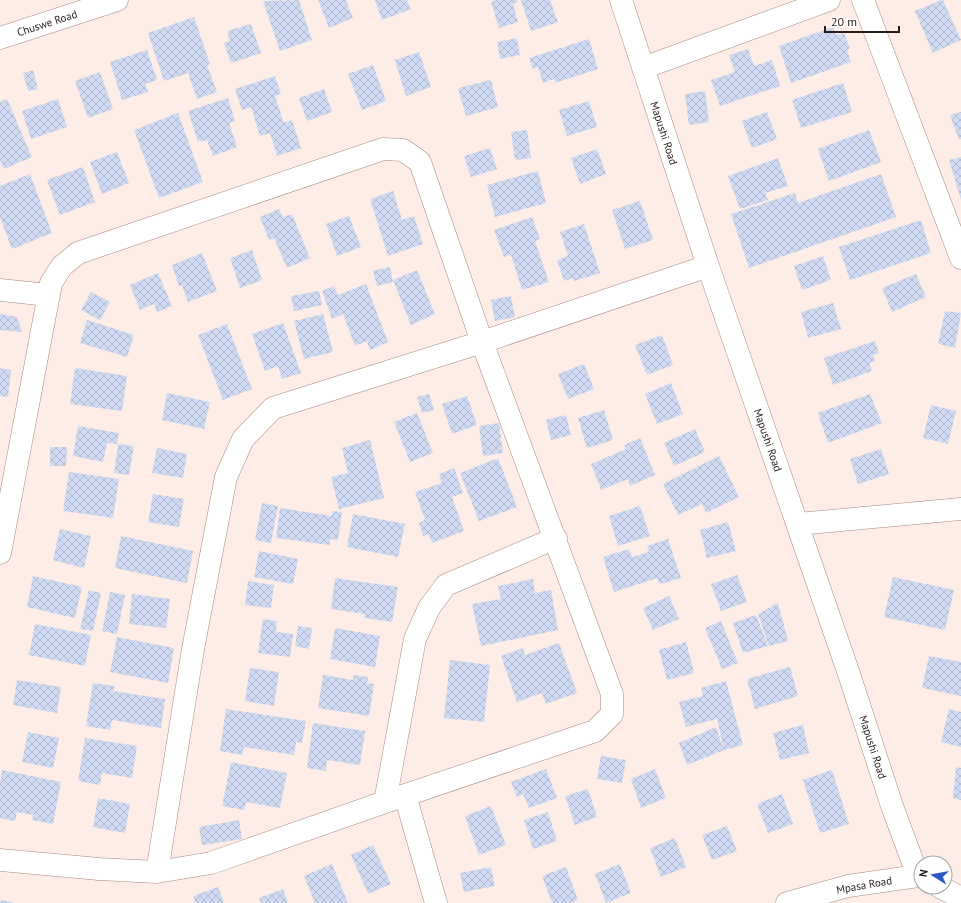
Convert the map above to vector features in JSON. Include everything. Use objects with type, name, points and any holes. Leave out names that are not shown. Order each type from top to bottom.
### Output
[{"type":"street","name":"Chuswe Road","points":[[0,38],[117,0]]},
{"type":"street","name":"Mapushi Road","points":[[621,0],[708,266],[798,524],[892,806],[913,859]]},
{"type":"street","points":[[643,68],[829,0]]},
{"type":"street","points":[[863,0],[961,258]]},
{"type":"street","points":[[0,553],[51,283],[62,266],[78,253],[383,149],[403,150],[420,162],[482,342],[556,538],[612,694],[612,714],[595,731],[395,798],[211,864],[157,872],[99,869],[0,860]]},
{"type":"street","points":[[157,872],[193,649],[226,477],[243,439],[274,408],[482,342],[708,266]]},
{"type":"street","points":[[0,290],[49,294]]},
{"type":"street","points":[[798,524],[961,509]]},
{"type":"street","points":[[436,903],[395,798],[415,638],[429,608],[446,585],[556,538]]},
{"type":"street","name":"Mpasa Road","points":[[787,903],[848,886],[913,878]]},
{"type":"building","points":[[299,0],[312,40],[280,51],[263,1]]},
{"type":"building","points":[[318,0],[346,0],[353,18],[329,28]]},
{"type":"building","points":[[375,0],[407,0],[411,9],[382,20]]},
{"type":"building","points":[[497,0],[517,0],[518,2],[513,4],[518,22],[499,28],[491,2]]},
{"type":"building","points":[[521,0],[550,0],[558,22],[531,31]]},
{"type":"building","points":[[943,0],[961,40],[933,53],[915,11]]},
{"type":"building","points":[[194,17],[210,64],[207,65],[217,92],[197,99],[188,73],[164,81],[148,33]]},
{"type":"building","points":[[251,24],[261,53],[231,63],[224,43],[230,41],[227,31]]},
{"type":"building","points":[[833,27],[836,35],[844,33],[850,48],[847,50],[851,62],[791,83],[779,46]]},
{"type":"building","points":[[517,38],[520,55],[500,59],[497,42]]},
{"type":"building","points":[[589,39],[598,69],[555,83],[554,79],[543,83],[538,67],[533,69],[529,58]]},
{"type":"building","points":[[748,49],[754,66],[772,60],[780,86],[720,106],[711,80],[735,72],[729,55]]},
{"type":"building","points":[[147,50],[157,80],[145,84],[148,92],[122,100],[110,62]]},
{"type":"building","points":[[419,52],[431,87],[406,96],[395,60]]},
{"type":"building","points":[[373,65],[386,101],[362,110],[348,74]]},
{"type":"building","points":[[33,70],[38,89],[28,91],[23,73]]},
{"type":"building","points":[[100,72],[113,109],[88,118],[75,81]]},
{"type":"building","points":[[275,76],[281,94],[275,96],[284,123],[292,120],[301,148],[277,156],[270,133],[260,136],[251,107],[242,110],[235,89]]},
{"type":"building","points":[[491,80],[498,107],[466,116],[458,88]]},
{"type":"building","points":[[843,83],[852,112],[801,128],[792,100]]},
{"type":"building","points":[[324,89],[332,112],[307,121],[299,98]]},
{"type":"building","points":[[705,91],[709,122],[689,125],[685,94]]},
{"type":"building","points":[[228,98],[235,121],[229,123],[237,147],[213,156],[207,140],[198,142],[188,111]]},
{"type":"building","points":[[7,99],[32,157],[4,169],[0,160],[0,102]]},
{"type":"building","points":[[58,99],[67,127],[31,139],[22,111]]},
{"type":"building","points":[[589,101],[597,127],[567,136],[559,110]]},
{"type":"building","points":[[767,112],[777,139],[752,148],[742,121]]},
{"type":"building","points":[[961,112],[961,139],[959,140],[950,115]]},
{"type":"building","points":[[178,113],[203,182],[159,198],[134,130]]},
{"type":"building","points":[[527,130],[531,158],[515,160],[511,132]]},
{"type":"building","points":[[869,130],[881,162],[829,181],[818,149]]},
{"type":"building","points":[[490,148],[497,169],[471,177],[464,156]]},
{"type":"building","points":[[597,149],[606,174],[580,184],[571,158]]},
{"type":"building","points":[[117,152],[129,183],[102,194],[90,162]]},
{"type":"building","points":[[961,157],[961,200],[949,160]]},
{"type":"building","points":[[778,158],[788,186],[765,193],[768,200],[740,209],[728,176]]},
{"type":"building","points":[[83,167],[95,202],[60,215],[47,180]]},
{"type":"building","points":[[538,171],[546,203],[495,217],[487,185]]},
{"type":"building","points":[[30,174],[52,233],[12,249],[0,217],[0,186]]},
{"type":"building","points":[[881,174],[896,217],[749,268],[731,214],[795,193],[798,203]]},
{"type":"building","points":[[393,191],[402,220],[414,216],[423,244],[388,256],[370,199]]},
{"type":"building","points":[[640,201],[653,240],[625,249],[612,210]]},
{"type":"building","points":[[279,209],[283,217],[292,214],[310,258],[287,268],[274,238],[269,240],[260,217]]},
{"type":"building","points":[[349,216],[361,247],[337,256],[326,224]]},
{"type":"building","points":[[532,217],[540,239],[535,241],[549,282],[522,290],[511,255],[504,257],[494,230]]},
{"type":"building","points":[[921,220],[931,253],[850,280],[839,247]]},
{"type":"building","points":[[584,224],[600,273],[574,281],[573,278],[564,281],[557,260],[568,256],[560,232]]},
{"type":"building","points":[[252,250],[262,280],[240,288],[230,258]]},
{"type":"building","points":[[202,253],[217,291],[188,302],[182,285],[179,286],[172,265]]},
{"type":"building","points":[[823,256],[831,280],[802,290],[794,266]]},
{"type":"building","points":[[390,267],[393,282],[377,286],[373,271]]},
{"type":"building","points":[[417,270],[435,314],[411,325],[393,280]]},
{"type":"building","points":[[158,273],[172,306],[157,312],[154,304],[140,310],[130,285]]},
{"type":"building","points":[[916,274],[926,297],[892,312],[882,288]]},
{"type":"building","points":[[366,284],[388,342],[370,350],[367,341],[355,346],[343,314],[332,319],[322,291],[334,286],[338,295]]},
{"type":"building","points":[[319,291],[322,305],[294,311],[291,296]]},
{"type":"building","points":[[91,292],[110,302],[100,320],[81,310]]},
{"type":"building","points":[[511,296],[515,317],[495,321],[491,300]]},
{"type":"building","points":[[833,303],[841,329],[808,338],[801,312]]},
{"type":"building","points":[[945,311],[961,313],[955,348],[938,344]]},
{"type":"building","points":[[0,314],[17,317],[22,332],[0,330]]},
{"type":"building","points":[[323,314],[333,352],[304,359],[294,321]]},
{"type":"building","points":[[87,320],[134,335],[127,357],[80,343]]},
{"type":"building","points":[[283,323],[301,373],[282,379],[278,366],[265,371],[252,334]]},
{"type":"building","points":[[227,324],[252,389],[223,400],[198,335]]},
{"type":"building","points":[[662,335],[673,365],[647,375],[635,345]]},
{"type":"building","points":[[875,341],[879,353],[873,355],[875,361],[869,363],[872,371],[833,385],[824,358]]},
{"type":"building","points":[[584,364],[594,389],[568,399],[558,374]]},
{"type":"building","points":[[0,368],[11,370],[8,397],[0,396]]},
{"type":"building","points":[[75,368],[127,376],[122,411],[70,404]]},
{"type":"building","points":[[671,383],[683,414],[657,424],[645,394]]},
{"type":"building","points":[[167,393],[210,402],[204,429],[162,420]]},
{"type":"building","points":[[429,394],[434,410],[422,413],[417,397]]},
{"type":"building","points":[[870,394],[882,423],[828,443],[818,413]]},
{"type":"building","points":[[467,396],[477,425],[452,434],[442,404]]},
{"type":"building","points":[[931,405],[956,411],[948,444],[923,438]]},
{"type":"building","points":[[604,410],[613,440],[587,448],[578,418]]},
{"type":"building","points":[[417,413],[433,453],[410,462],[394,422]]},
{"type":"building","points":[[566,415],[571,435],[551,440],[546,420]]},
{"type":"building","points":[[499,423],[503,453],[483,456],[479,426]]},
{"type":"building","points":[[78,426],[119,433],[117,444],[107,443],[103,462],[73,456]]},
{"type":"building","points":[[695,429],[705,452],[674,466],[664,443]]},
{"type":"building","points":[[640,438],[655,475],[630,486],[628,479],[601,490],[591,464],[626,449],[624,445]]},
{"type":"building","points":[[370,440],[384,498],[339,509],[331,477],[348,473],[342,448]]},
{"type":"building","points":[[118,444],[134,446],[129,475],[114,473]]},
{"type":"building","points":[[50,447],[67,447],[66,466],[50,466]]},
{"type":"building","points":[[157,448],[187,454],[183,478],[152,473]]},
{"type":"building","points":[[881,449],[889,474],[858,484],[850,459]]},
{"type":"building","points":[[719,456],[739,497],[706,513],[702,504],[678,515],[663,484]]},
{"type":"building","points":[[498,458],[517,507],[479,521],[460,473]]},
{"type":"building","points":[[454,468],[463,493],[452,497],[464,531],[432,543],[428,534],[423,536],[419,523],[425,520],[415,492],[442,483],[439,474]]},
{"type":"building","points":[[69,472],[119,479],[113,518],[63,511]]},
{"type":"building","points":[[153,494],[184,499],[179,527],[148,522]]},
{"type":"building","points":[[262,503],[278,506],[271,543],[255,540]]},
{"type":"building","points":[[640,506],[650,536],[618,546],[609,516]]},
{"type":"building","points":[[280,508],[332,516],[332,511],[342,512],[338,540],[330,539],[330,545],[276,538]]},
{"type":"building","points":[[353,514],[405,524],[398,557],[347,547]]},
{"type":"building","points":[[728,522],[736,551],[707,558],[700,530]]},
{"type":"building","points":[[60,529],[91,536],[84,568],[53,560]]},
{"type":"building","points":[[121,536],[193,551],[187,583],[115,568]]},
{"type":"building","points":[[668,539],[681,578],[660,584],[657,578],[614,592],[603,557],[629,549],[632,557],[649,552],[647,546]]},
{"type":"building","points":[[259,551],[298,559],[293,584],[254,577]]},
{"type":"building","points":[[737,575],[747,602],[721,611],[711,584]]},
{"type":"building","points":[[33,576],[82,587],[75,618],[27,607]]},
{"type":"building","points":[[893,577],[954,590],[945,630],[884,617]]},
{"type":"building","points":[[335,578],[398,587],[392,622],[364,618],[365,614],[331,609]]},
{"type":"building","points":[[533,579],[535,593],[551,590],[558,630],[481,646],[472,604],[501,599],[498,586]]},
{"type":"building","points":[[248,581],[274,585],[271,608],[245,605]]},
{"type":"building","points":[[89,590],[101,593],[93,631],[80,629]]},
{"type":"building","points":[[110,592],[125,595],[117,634],[102,631]]},
{"type":"building","points":[[132,594],[170,599],[166,628],[129,624]]},
{"type":"building","points":[[669,596],[679,619],[653,630],[643,608]]},
{"type":"building","points":[[778,603],[788,641],[769,646],[758,614]]},
{"type":"building","points":[[756,615],[768,646],[743,653],[733,623]]},
{"type":"building","points":[[263,619],[277,621],[276,632],[293,634],[290,657],[258,653]]},
{"type":"building","points":[[721,621],[738,663],[722,669],[705,628]]},
{"type":"building","points":[[35,624],[91,635],[85,666],[29,655]]},
{"type":"building","points":[[298,626],[312,628],[309,649],[295,646]]},
{"type":"building","points":[[335,628],[380,636],[375,667],[330,659]]},
{"type":"building","points":[[117,637],[174,648],[168,683],[110,672]]},
{"type":"building","points":[[686,642],[694,673],[667,680],[659,650]]},
{"type":"building","points":[[559,643],[577,693],[546,704],[542,693],[517,702],[501,656],[523,648],[525,655]]},
{"type":"building","points":[[929,656],[961,662],[961,696],[922,688]]},
{"type":"building","points":[[450,660],[490,665],[484,722],[444,718]]},
{"type":"building","points":[[790,667],[798,696],[755,709],[747,679]]},
{"type":"building","points":[[250,668],[279,672],[274,706],[245,701]]},
{"type":"building","points":[[323,675],[353,680],[353,675],[368,677],[367,683],[374,684],[369,716],[318,708]]},
{"type":"building","points":[[17,680],[61,687],[57,713],[13,705]]},
{"type":"building","points":[[726,681],[743,745],[724,750],[717,719],[686,727],[679,702],[703,696],[701,688]]},
{"type":"building","points":[[93,683],[115,686],[113,691],[165,699],[161,728],[112,720],[110,730],[86,726]]},
{"type":"building","points":[[226,709],[306,721],[302,743],[296,742],[294,755],[244,747],[242,755],[220,751]]},
{"type":"building","points":[[949,709],[961,712],[961,747],[941,742]]},
{"type":"building","points":[[313,723],[365,731],[360,765],[327,760],[326,771],[307,768]]},
{"type":"building","points":[[803,725],[809,753],[780,760],[773,733]]},
{"type":"building","points":[[716,727],[724,750],[687,765],[679,743]]},
{"type":"building","points":[[28,732],[59,738],[53,768],[22,762]]},
{"type":"building","points":[[85,738],[137,746],[132,778],[102,773],[100,785],[78,781]]},
{"type":"building","points":[[601,756],[626,760],[622,783],[597,779]]},
{"type":"building","points":[[231,762],[287,773],[280,808],[246,802],[244,810],[222,806]]},
{"type":"building","points":[[956,767],[961,768],[961,800],[953,798]]},
{"type":"building","points":[[546,769],[557,798],[529,808],[523,794],[517,797],[511,782]]},
{"type":"building","points":[[655,769],[666,798],[641,808],[631,779]]},
{"type":"building","points":[[2,770],[61,782],[53,824],[32,820],[33,815],[17,812],[15,821],[0,818],[0,783]]},
{"type":"building","points":[[832,770],[849,824],[820,833],[803,780]]},
{"type":"building","points":[[588,789],[597,817],[575,825],[565,796]]},
{"type":"building","points":[[782,794],[793,824],[768,833],[757,804]]},
{"type":"building","points":[[98,798],[130,804],[125,833],[93,827]]},
{"type":"building","points":[[491,806],[506,845],[479,855],[465,816]]},
{"type":"building","points":[[548,812],[557,841],[533,849],[524,820]]},
{"type":"building","points":[[239,820],[242,839],[202,845],[199,827]]},
{"type":"building","points":[[727,826],[737,851],[712,860],[702,835]]},
{"type":"building","points":[[675,838],[686,867],[661,877],[650,848]]},
{"type":"building","points":[[373,845],[391,884],[368,894],[351,855]]},
{"type":"building","points":[[332,864],[348,903],[315,903],[304,876]]},
{"type":"building","points":[[620,864],[631,893],[606,903],[595,874]]},
{"type":"building","points":[[491,867],[495,886],[464,892],[460,873]]},
{"type":"building","points":[[566,867],[578,900],[571,903],[552,903],[542,876]]},
{"type":"building","points":[[218,887],[224,903],[196,903],[193,896]]},
{"type":"building","points":[[283,889],[288,903],[261,903],[259,898]]},
{"type":"building","points":[[0,900],[13,902],[13,903],[0,903]]}]
